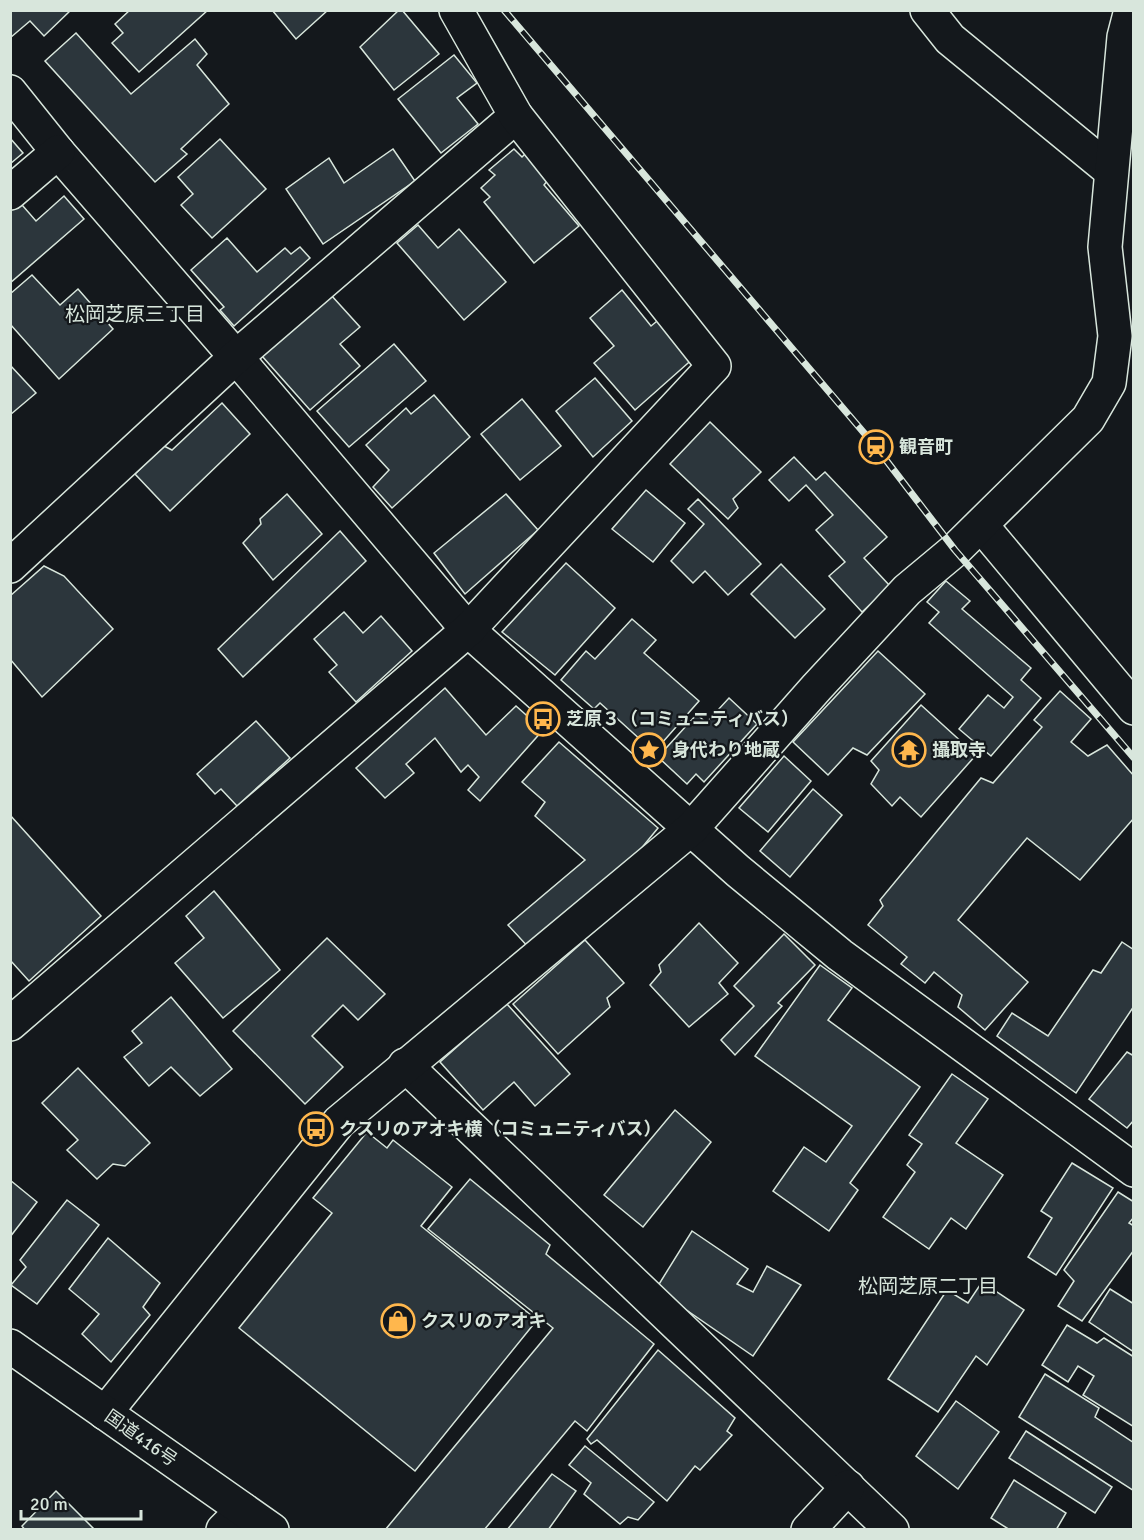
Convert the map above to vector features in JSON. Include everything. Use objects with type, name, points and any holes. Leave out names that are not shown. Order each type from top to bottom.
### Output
[{"type":"main road","points":[[10,1024],[468,630],[714,366],[516,116],[456,10]]},
{"type":"main road","points":[[927,10],[950,39],[1111,171]]},
{"type":"main road","points":[[105,1413],[339,1122],[692,828],[907,590],[955,550],[1088,419],[1109,383],[1115,336],[1105,247],[1124,37],[1131,10]]},
{"type":"main road","points":[[10,92],[58,152],[468,630],[738,871],[840,955],[1134,1170]]},
{"type":"main road","points":[[10,566],[236,357],[516,116]]},
{"type":"main road","points":[[10,193],[58,152]]},
{"type":"main road","points":[[981,525],[1134,708]]},
{"type":"main road","points":[[405,1065],[892,1530]]},
{"type":"main road","name":"国道416号","points":[[10,1347],[105,1413],[236,1523],[272,1530]]},
{"type":"main road","points":[[808,1530],[848,1487]]},
{"type":"building","points":[[10,10],[71,10],[44,36],[30,21],[10,38]]},
{"type":"building","points":[[130,10],[208,10],[139,72],[112,43],[123,33],[115,24]]},
{"type":"building","points":[[272,10],[328,10],[296,39]]},
{"type":"building","points":[[399,10],[402,10],[439,54],[394,90],[360,47]]},
{"type":"building","points":[[76,33],[131,94],[195,39],[207,54],[197,65],[229,104],[181,149],[187,154],[155,182],[45,61]]},
{"type":"building","points":[[454,55],[477,83],[457,98],[478,124],[441,153],[398,99]]},
{"type":"building","points":[[10,138],[23,153],[10,164]]},
{"type":"building","points":[[220,139],[266,189],[212,238],[181,205],[193,194],[178,177]]},
{"type":"building","points":[[393,149],[415,181],[323,244],[286,189],[329,158],[344,183]]},
{"type":"building","points":[[514,149],[522,157],[525,154],[548,180],[544,185],[579,226],[534,263],[484,202],[490,197],[481,188],[495,175],[489,170]]},
{"type":"building","points":[[64,196],[84,219],[10,283],[10,203],[16,198],[36,221]]},
{"type":"building","points":[[418,225],[438,248],[459,229],[506,282],[464,320],[397,243]]},
{"type":"building","points":[[227,238],[257,272],[285,248],[291,254],[300,247],[310,258],[234,326],[220,310],[224,307],[191,270]]},
{"type":"building","points":[[32,275],[60,305],[78,289],[113,329],[59,379],[10,324],[10,294]]},
{"type":"building","points":[[622,290],[651,326],[662,317],[696,356],[635,410],[594,363],[614,346],[590,318]]},
{"type":"building","points":[[331,295],[360,327],[340,344],[360,366],[310,410],[262,356]]},
{"type":"building","points":[[394,344],[426,381],[349,447],[317,411]]},
{"type":"building","points":[[10,365],[36,393],[10,415]]},
{"type":"building","points":[[595,378],[632,421],[593,457],[556,411]]},
{"type":"building","points":[[434,395],[470,437],[392,508],[373,487],[389,470],[366,445],[406,408],[411,414]]},
{"type":"building","points":[[522,399],[561,446],[520,480],[481,434]]},
{"type":"building","points":[[222,403],[250,434],[170,511],[135,474],[164,446],[172,450]]},
{"type":"building","points":[[710,422],[761,472],[733,499],[738,508],[728,519],[670,464]]},
{"type":"building","points":[[794,457],[816,480],[825,472],[887,537],[864,558],[890,586],[862,612],[829,576],[845,562],[816,530],[833,515],[806,485],[789,501],[769,480]]},
{"type":"building","points":[[646,490],[685,523],[653,562],[612,529]]},
{"type":"building","points":[[287,494],[322,534],[273,580],[243,543],[261,524],[260,519]]},
{"type":"building","points":[[506,494],[538,530],[465,594],[434,553]]},
{"type":"building","points":[[698,499],[761,564],[728,595],[705,571],[693,583],[671,561],[704,524],[688,509]]},
{"type":"building","points":[[340,531],[366,561],[243,677],[218,649]]},
{"type":"building","points":[[566,563],[615,608],[555,675],[502,632]]},
{"type":"building","points":[[781,564],[825,609],[795,638],[751,594]]},
{"type":"building","points":[[44,566],[64,576],[113,629],[42,697],[10,659],[10,596]]},
{"type":"building","points":[[946,581],[970,601],[962,609],[1031,668],[1021,680],[1041,698],[991,756],[959,729],[988,695],[1004,708],[1013,697],[929,623],[939,612],[927,602]]},
{"type":"building","points":[[344,612],[363,633],[381,616],[412,651],[356,702],[329,672],[337,665],[314,639]]},
{"type":"building","points":[[632,619],[656,640],[644,653],[699,701],[654,752],[600,703],[594,709],[561,680],[586,651],[595,659]]},
{"type":"building","points":[[878,651],[925,694],[867,755],[853,748],[828,775],[793,742]]},
{"type":"building","points":[[445,688],[486,735],[516,706],[543,730],[480,801],[468,790],[479,777],[468,765],[461,772],[435,738],[406,764],[414,773],[385,798],[356,768]]},
{"type":"building","points":[[1060,691],[1091,719],[1071,742],[1088,756],[1107,745],[1134,776],[1134,818],[1080,880],[1027,838],[958,920],[1028,982],[985,1030],[958,1007],[962,995],[934,972],[925,983],[901,964],[907,957],[868,925],[883,906],[880,900],[981,778],[993,783],[1042,727],[1034,720]]},
{"type":"building","points":[[729,698],[757,724],[704,782],[696,774],[687,784],[658,757],[697,714],[706,723]]},
{"type":"building","points":[[921,705],[976,755],[921,817],[900,797],[892,806],[871,784],[879,770],[871,761]]},
{"type":"building","points":[[256,721],[290,758],[237,806],[221,789],[215,794],[197,774]]},
{"type":"building","points":[[559,742],[658,828],[626,867],[530,949],[508,925],[585,860],[535,816],[545,802],[522,782]]},
{"type":"building","points":[[784,756],[811,781],[768,832],[739,808]]},
{"type":"building","points":[[813,789],[842,815],[790,877],[760,851]]},
{"type":"building","points":[[10,815],[101,916],[29,981],[10,960]]},
{"type":"building","points":[[214,891],[280,970],[223,1018],[175,963],[204,938],[186,916]]},
{"type":"building","points":[[699,923],[738,963],[719,983],[728,994],[689,1027],[650,985],[661,972],[659,965]]},
{"type":"building","points":[[784,934],[815,965],[778,1003],[782,1006],[735,1055],[721,1040],[754,1006],[734,986]]},
{"type":"building","points":[[327,938],[385,994],[358,1020],[343,1005],[312,1036],[343,1067],[305,1104],[233,1031]]},
{"type":"building","points":[[585,940],[624,983],[607,998],[610,1007],[558,1054],[513,1004]]},
{"type":"building","points":[[1122,942],[1134,950],[1134,1006],[1076,1093],[997,1036],[1012,1013],[1048,1036],[1093,970],[1101,973]]},
{"type":"building","points":[[820,965],[852,988],[828,1020],[920,1087],[850,1183],[858,1190],[829,1231],[773,1191],[804,1147],[826,1162],[852,1126],[755,1056]]},
{"type":"building","points":[[171,997],[232,1069],[200,1096],[171,1067],[149,1086],[124,1057],[142,1043],[132,1031]]},
{"type":"building","points":[[506,1003],[570,1074],[535,1106],[514,1082],[483,1110],[440,1062]]},
{"type":"building","points":[[1127,1052],[1134,1056],[1134,1120],[1127,1128],[1089,1099]]},
{"type":"building","points":[[78,1068],[150,1143],[125,1166],[113,1164],[97,1179],[67,1150],[78,1140],[42,1103]]},
{"type":"building","points":[[952,1074],[988,1099],[956,1143],[1003,1175],[966,1229],[951,1218],[929,1249],[883,1217],[915,1172],[907,1165],[922,1144],[909,1135]]},
{"type":"building","points":[[675,1110],[711,1142],[643,1227],[604,1195]]},
{"type":"building","points":[[367,1132],[387,1148],[393,1140],[452,1187],[421,1226],[537,1320],[415,1471],[239,1328],[332,1213],[313,1198]]},
{"type":"building","points":[[1072,1163],[1113,1188],[1056,1275],[1028,1257],[1052,1218],[1041,1211]]},
{"type":"building","points":[[470,1179],[550,1245],[546,1254],[654,1344],[587,1431],[575,1421],[484,1530],[385,1530],[553,1328],[428,1229]]},
{"type":"building","points":[[10,1180],[37,1202],[10,1237]]},
{"type":"building","points":[[1118,1192],[1134,1202],[1134,1217],[1129,1223],[1134,1226],[1134,1250],[1082,1321],[1058,1306],[1074,1281],[1064,1270]]},
{"type":"building","points":[[67,1200],[99,1225],[37,1304],[11,1285],[26,1267],[20,1260]]},
{"type":"building","points":[[692,1231],[748,1269],[737,1284],[753,1292],[767,1266],[801,1285],[753,1356],[656,1289]]},
{"type":"building","points":[[108,1238],[160,1283],[143,1307],[150,1315],[111,1362],[82,1334],[99,1314],[69,1289]]},
{"type":"building","points":[[982,1282],[1024,1310],[987,1365],[976,1356],[938,1412],[888,1379],[947,1290],[968,1303]]},
{"type":"building","points":[[1110,1289],[1134,1304],[1134,1352],[1089,1322]]},
{"type":"building","points":[[1067,1325],[1097,1343],[1104,1338],[1134,1357],[1134,1427],[1083,1395],[1094,1376],[1078,1366],[1068,1382],[1042,1365]]},
{"type":"building","points":[[658,1350],[735,1418],[727,1431],[732,1435],[700,1470],[695,1466],[667,1501],[597,1440],[591,1444],[587,1439]]},
{"type":"building","points":[[1045,1374],[1099,1408],[1095,1417],[1134,1443],[1134,1491],[1019,1417]]},
{"type":"building","points":[[956,1401],[999,1432],[958,1489],[916,1456]]},
{"type":"building","points":[[1026,1431],[1112,1487],[1095,1513],[1009,1458]]},
{"type":"building","points":[[585,1446],[654,1502],[638,1520],[628,1517],[620,1524],[584,1494],[591,1483],[569,1465]]},
{"type":"building","points":[[552,1474],[576,1491],[548,1530],[507,1530]]},
{"type":"building","points":[[1014,1480],[1066,1513],[1056,1530],[1010,1530],[991,1518]]},
{"type":"building","points":[[56,1491],[95,1530],[25,1530],[22,1526]]},
{"type":"railway","points":[[504,10],[876,447],[955,550],[1134,758]]},
{"type":"place","name":"観音町","points":[[876,447]]},
{"type":"place","name":"芝原３（コミュニティバス）","points":[[543,719]]},
{"type":"place","name":"身代わり地蔵","points":[[649,750]]},
{"type":"place","name":"攝取寺","points":[[909,750]]},
{"type":"place","name":"クスリのアオキ横（コミュニティバス）","points":[[316,1129]]},
{"type":"place","name":"クスリのアオキ","points":[[398,1321]]},
{"type":"district","name":"松岡芝原三丁目","points":[[135,314]]},
{"type":"district","name":"松岡芝原二丁目","points":[[928,1286]]}]
